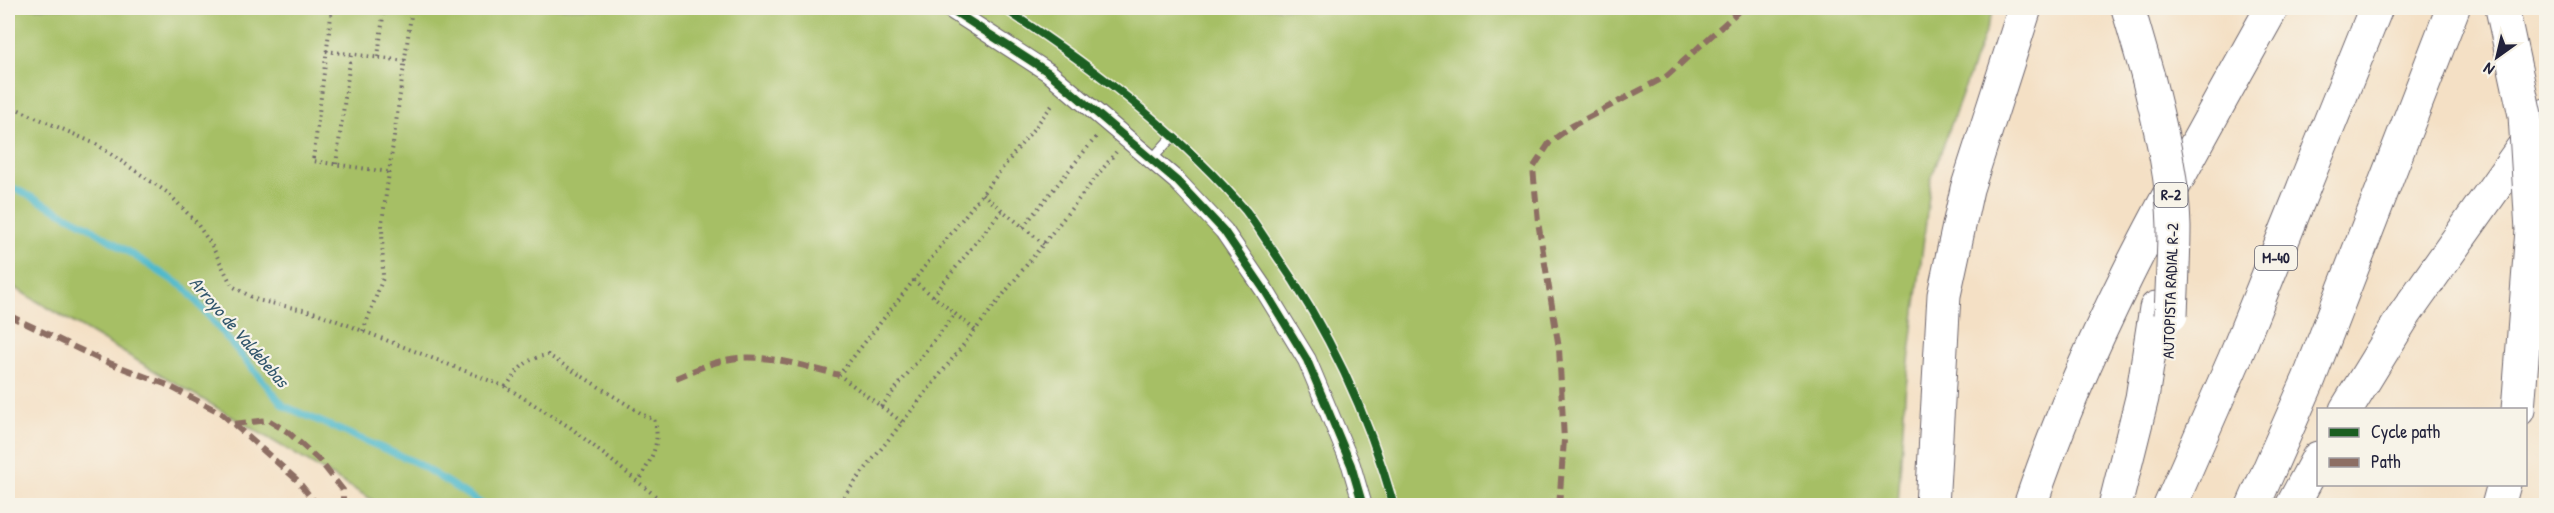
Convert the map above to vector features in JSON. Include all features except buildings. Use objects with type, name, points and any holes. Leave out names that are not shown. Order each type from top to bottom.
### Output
[{"type":"highway","name":"AUTOPISTA RADIAL R-2","points":[[2128,8],[2165,148],[2174,227],[2164,311],[2168,357],[2147,468],[2136,506]]},
{"type":"highway","points":[[2030,506],[2044,464],[2076,386],[2113,307],[2187,160],[2272,8]]},
{"type":"highway","name":"M-40","points":[[2170,506],[2235,358],[2376,8]]},
{"type":"highway","points":[[2253,506],[2309,379],[2453,8]]},
{"type":"highway","points":[[2502,8],[2525,115],[2532,230],[2518,408]]},
{"type":"highway","points":[[1932,506],[1944,295],[1967,189],[2023,13]]},
{"type":"highway","points":[[2347,408],[2405,314],[2547,115]]},
{"type":"highway","points":[[2115,506],[2164,311]]},
{"type":"highway","points":[[2292,506],[2317,462]]},
{"type":"highway","points":[[2498,506],[2503,486]]},
{"type":"street","points":[[949,8],[1048,72],[1067,87],[1177,181],[1224,231],[1265,291],[1307,360],[1351,465],[1363,506]]},
{"type":"lane","points":[[1152,159],[1172,137]]},
{"type":"path","points":[[332,8],[312,161],[388,172]]},
{"type":"path","points":[[378,57],[384,8]]},
{"type":"path","points":[[363,331],[384,278],[382,223],[412,8]]},
{"type":"path","points":[[326,51],[405,61]]},
{"type":"path","points":[[336,164],[351,54]]},
{"type":"path","points":[[902,422],[839,375],[1067,87]]},
{"type":"path","points":[[8,105],[96,144],[168,193],[195,220],[211,244],[232,286],[257,300],[317,313],[506,387],[572,428],[668,506]]},
{"type":"path","points":[[1023,227],[1108,122]]},
{"type":"path","points":[[836,506],[1128,138]]},
{"type":"path","points":[[982,194],[1044,244]]},
{"type":"path","points":[[933,296],[1002,210]]},
{"type":"path","points":[[913,280],[975,330]]},
{"type":"path","points":[[881,406],[955,314]]},
{"type":"path","points":[[506,387],[520,366],[535,357],[548,354],[647,417],[654,419],[658,433],[653,452],[639,482]]},
{"type":"green space","points":[[8,8],[1994,8],[1931,179],[1905,395],[1898,505],[381,505],[8,284]]},
{"type":"waterway","name":"Arroyo de Valdebebas","points":[[8,185],[86,225],[185,288],[284,406],[417,463],[485,506]]},
{"type":"marked path","points":[[1559,506],[1564,440],[1559,348],[1538,222],[1533,168],[1550,142],[1572,126],[1667,76],[1742,8]]},
{"type":"marked path","points":[[8,315],[99,359],[165,384],[221,413],[296,479],[318,506]]},
{"type":"marked path","points":[[676,378],[706,366],[738,358],[764,358],[789,362],[839,375]]},
{"type":"marked path","points":[[234,424],[268,420],[288,432],[320,461],[343,490],[343,506]]},
{"type":"cycle path","points":[[949,8],[1048,72],[1177,181],[1224,231],[1265,291],[1307,360],[1351,465],[1363,506]]},
{"type":"cycle path","points":[[1003,8],[1101,76],[1132,101],[1192,154],[1246,211],[1294,282],[1329,342],[1372,438],[1394,506]]}]
